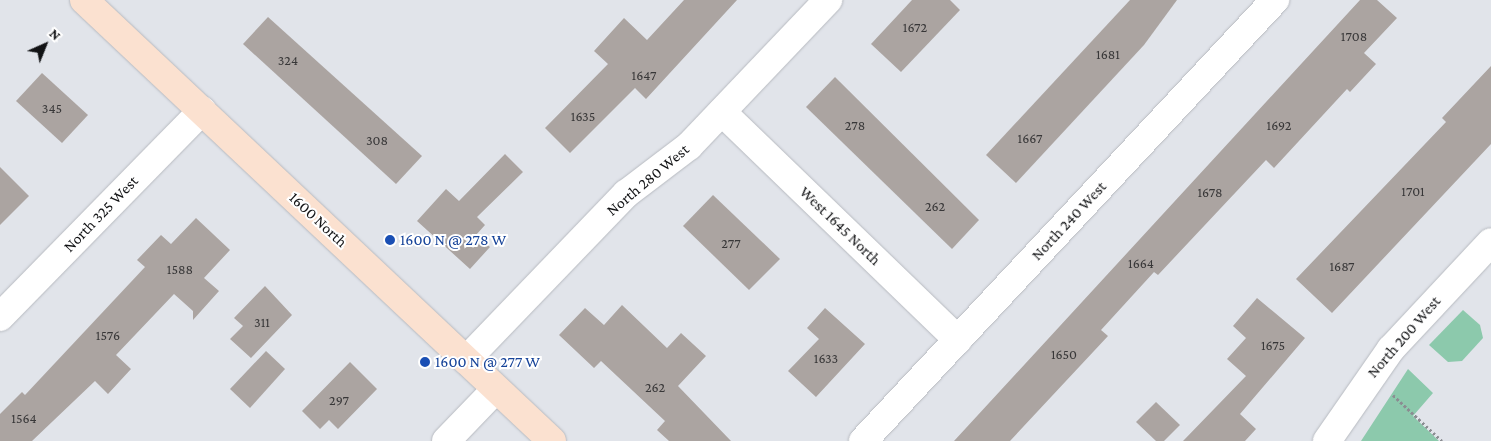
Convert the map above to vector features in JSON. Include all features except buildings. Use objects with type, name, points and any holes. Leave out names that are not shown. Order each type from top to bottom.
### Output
[{"type":"main road","name":"1600 North","points":[[84,0],[552,441]]},
{"type":"street","name":"North 280 West","points":[[466,360],[626,194],[689,146],[828,0]]},
{"type":"street","name":"North 240 West","points":[[863,441],[1275,0]]},
{"type":"street","name":"North 325 West","points":[[0,317],[202,111]]},
{"type":"street","name":"West 1645 North","points":[[722,112],[958,340]]},
{"type":"street","name":"North 200 West","points":[[1327,441],[1391,349],[1491,242]]},
{"type":"street","points":[[446,441],[496,389]]},
{"type":"path","points":[[1388,391],[1442,441]]},
{"type":"green space","points":[[1463,310],[1480,325],[1483,338],[1462,361],[1448,362],[1429,345]]},
{"type":"green space","points":[[1408,369],[1433,393],[1413,416],[1439,441],[1361,441]]},
{"type":"place","name":"1600 N @ 278 W","points":[[390,240]]},
{"type":"place","name":"1600 N @ 277 W","points":[[425,362]]}]
